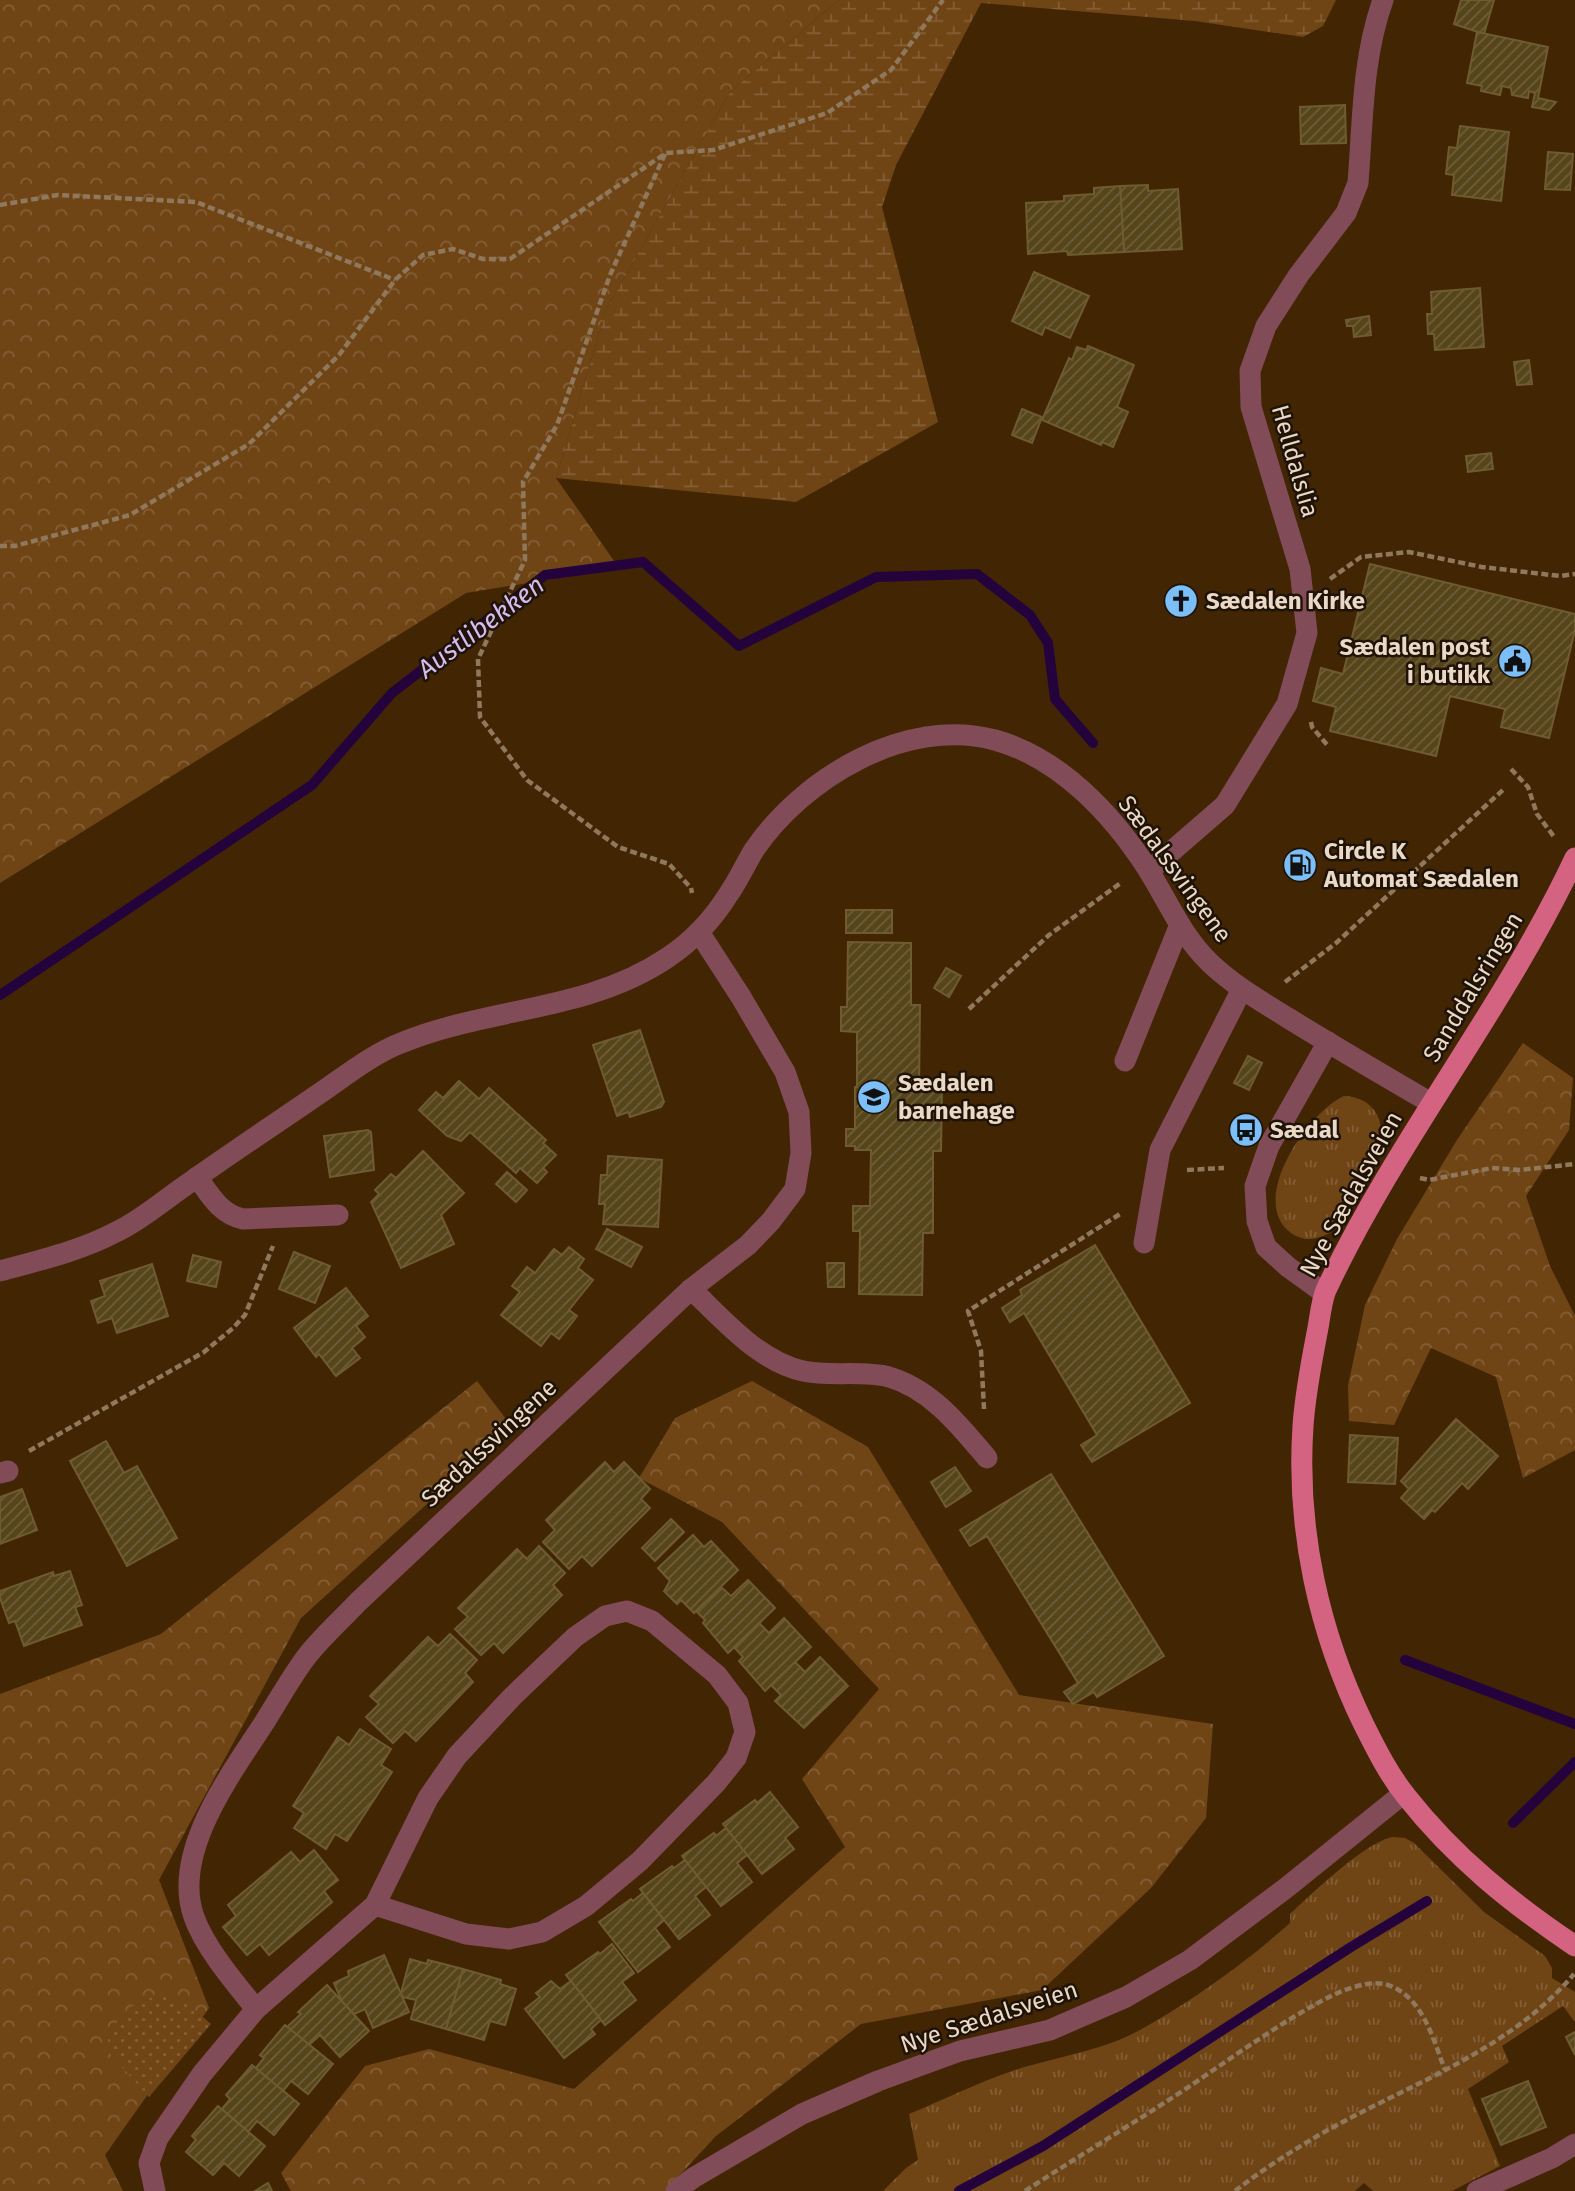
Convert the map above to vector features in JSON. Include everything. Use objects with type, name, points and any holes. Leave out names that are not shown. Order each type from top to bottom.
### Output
[{"type":"main road","name":"Sanddalsringen","points":[[1431,1103],[1530,946],[1575,858]]},
{"type":"main road","name":"Nye Sædalsveien","points":[[1431,1103],[1389,1171],[1324,1293],[1305,1399],[1301,1464],[1306,1537],[1314,1583],[1334,1657],[1368,1734],[1404,1793],[1445,1842],[1482,1878],[1531,1917],[1575,1946]]},
{"type":"street","name":"Helldalslia","points":[[1147,869],[1225,805],[1287,704],[1307,633],[1300,569],[1251,407],[1250,371],[1266,326],[1298,276],[1346,213],[1354,197],[1358,183],[1368,56],[1383,0]]},
{"type":"street","name":"Sædalssvingene","points":[[0,1271],[75,1250],[120,1231],[340,1080],[399,1044],[456,1026],[547,1007],[616,986],[668,957],[699,932],[726,898],[755,849],[788,808],[831,775],[869,753],[922,739],[961,736],[996,741],[1035,757],[1074,783],[1107,815],[1147,869],[1179,927],[1208,962],[1242,989],[1431,1103]]},
{"type":"street","points":[[1125,1061],[1179,927]]},
{"type":"street","name":"Sædalssvingene","points":[[256,2009],[222,1966],[194,1916],[189,1887],[193,1856],[204,1825],[226,1783],[307,1656],[358,1602],[691,1289],[748,1245],[771,1221],[795,1189],[801,1153],[799,1112],[785,1072],[699,932]]},
{"type":"street","points":[[1144,1244],[1160,1150],[1242,989]]},
{"type":"street","points":[[1324,1293],[1266,1247],[1257,1221],[1255,1186],[1269,1146],[1328,1042]]},
{"type":"street","points":[[197,1177],[220,1208],[231,1216],[243,1219],[338,1215]]},
{"type":"street","points":[[691,1289],[743,1338],[775,1360],[803,1371],[888,1377],[915,1389],[947,1412],[987,1458]]},
{"type":"street","points":[[155,2191],[149,2163],[158,2138],[202,2074],[256,2009],[375,1905],[428,1798],[457,1756],[512,1697],[575,1637],[605,1616],[627,1611],[652,1622],[717,1675],[738,1703],[745,1732],[736,1758],[716,1783],[640,1861],[586,1906],[542,1932],[509,1939],[466,1934],[375,1905]]},
{"type":"street","name":"Nye Sædalsveien","points":[[676,2191],[802,2113],[960,2051],[1050,2030],[1126,1997],[1190,1960],[1286,1888],[1404,1793]]},
{"type":"street","points":[[1477,2191],[1552,2158],[1575,2144]]},
{"type":"path","points":[[0,546],[15,546],[130,515],[249,444],[339,355],[396,280],[423,255],[453,249],[483,259],[510,258],[666,153],[713,150],[827,113],[891,70],[943,0]]},
{"type":"path","points":[[666,153],[610,275],[557,425],[523,482],[525,560],[478,659],[480,717],[527,780],[618,846],[669,864],[691,888],[699,932]]},
{"type":"path","points":[[0,205],[58,195],[196,202],[396,280]]},
{"type":"path","points":[[1327,580],[1361,557],[1409,552],[1482,567],[1560,576],[1575,574]]},
{"type":"path","points":[[1309,716],[1312,727],[1329,747]]},
{"type":"path","points":[[1511,769],[1528,787],[1538,814],[1555,839]]},
{"type":"path","points":[[1285,983],[1336,943],[1504,789]]},
{"type":"path","points":[[969,1009],[1049,934],[1147,869]]},
{"type":"path","points":[[1412,1175],[1429,1180],[1492,1168],[1520,1170],[1575,1164]]},
{"type":"path","points":[[960,1426],[985,1408],[981,1351],[968,1311],[1155,1182],[1224,1168]]},
{"type":"path","points":[[4,1472],[32,1449],[204,1352],[245,1315],[263,1275]]},
{"type":"path","points":[[1235,2191],[1261,2171],[1320,2134],[1445,2070],[1520,2024],[1562,1989],[1575,1974]]},
{"type":"path","points":[[1026,2191],[1266,2034],[1328,1997],[1357,1986],[1384,1984],[1401,1990],[1419,2008],[1445,2070]]},
{"type":"green space","points":[[0,0],[839,0],[730,92],[606,310],[556,478],[619,568],[466,593],[0,883]]},
{"type":"green space","points":[[839,0],[1336,0],[1323,26],[1303,37],[1195,21],[981,3],[896,165],[882,207],[938,422],[796,502],[556,478],[606,310],[730,92]]},
{"type":"green space","points":[[1523,1043],[1573,1078],[1569,1130],[1526,1196],[1550,1266],[1575,1316],[1575,1450],[1523,1478],[1496,1377],[1431,1348],[1394,1425],[1349,1421],[1348,1386],[1365,1305],[1397,1239],[1457,1140]]},
{"type":"green space","points":[[1344,1096],[1363,1101],[1376,1113],[1381,1130],[1378,1150],[1332,1232],[1317,1238],[1301,1238],[1291,1233],[1279,1219],[1276,1200],[1279,1180],[1300,1138],[1314,1120]]},
{"type":"green space","points":[[477,1381],[512,1427],[301,1618],[159,1880],[209,2008],[105,2155],[123,2191],[0,2191],[0,1694],[161,1634]]},
{"type":"green space","points":[[752,1381],[868,1447],[1019,1695],[1213,1724],[1206,1818],[1151,1888],[1042,1990],[861,2024],[716,2136],[665,2191],[291,2191],[281,2173],[365,2066],[429,2049],[574,2089],[845,1847],[802,1779],[879,1689],[722,1522],[639,1478],[675,1418]]},
{"type":"green space","points":[[1393,1837],[1405,1838],[1414,1843],[1484,1912],[1545,1956],[1552,1968],[1552,1978],[1575,1992],[1575,2022],[1563,2006],[1502,2046],[1509,2062],[1468,2089],[1500,2166],[1452,2191],[1373,2191],[1364,2183],[1355,2191],[883,2191],[918,2160],[909,2114],[1012,2071],[1108,2044],[1138,2031],[1177,2008],[1256,1952],[1290,1923],[1290,1914],[1325,1882],[1369,1848]]},
{"type":"green space","points":[[165,1997],[189,2005],[211,2024],[149,2097],[107,2050],[109,2032],[129,2008],[149,1998]]},
{"type":"building","points":[[1461,0],[1494,0],[1484,34],[1454,24]]},
{"type":"building","points":[[1477,32],[1548,47],[1538,98],[1556,102],[1549,110],[1532,107],[1535,93],[1529,91],[1528,98],[1512,95],[1511,88],[1502,86],[1500,95],[1481,91],[1482,86],[1467,83]]},
{"type":"building","points":[[1345,105],[1346,143],[1301,144],[1300,107]]},
{"type":"building","points":[[1460,126],[1509,132],[1501,201],[1452,195],[1454,175],[1446,174],[1449,147],[1457,148]]},
{"type":"building","points":[[1548,152],[1573,154],[1570,190],[1545,189]]},
{"type":"building","points":[[1148,185],[1148,191],[1178,189],[1182,249],[1124,252],[1120,186]]},
{"type":"building","points":[[1120,186],[1124,252],[1068,255],[1067,251],[1028,254],[1026,203],[1064,201],[1064,196],[1094,194],[1094,188]]},
{"type":"building","points":[[1034,272],[1089,296],[1070,338],[1045,327],[1042,335],[1012,321]]},
{"type":"building","points":[[1480,288],[1484,347],[1435,350],[1434,334],[1428,334],[1427,314],[1432,314],[1431,292]]},
{"type":"building","points":[[1369,316],[1371,335],[1354,337],[1353,326],[1347,326],[1346,320]]},
{"type":"building","points":[[1088,346],[1134,365],[1117,407],[1128,412],[1113,447],[1102,442],[1101,445],[1042,420],[1069,358],[1072,360],[1077,347],[1086,350]]},
{"type":"building","points":[[1529,360],[1532,384],[1517,385],[1514,362]]},
{"type":"building","points":[[1022,409],[1042,417],[1032,443],[1012,435]]},
{"type":"building","points":[[1491,453],[1493,469],[1468,472],[1466,456]]},
{"type":"building","points":[[1370,564],[1575,614],[1575,630],[1549,738],[1501,727],[1505,709],[1450,696],[1436,756],[1330,731],[1336,707],[1313,701],[1321,668],[1343,674]]},
{"type":"building","points":[[846,910],[892,910],[892,933],[846,933]]},
{"type":"building","points":[[848,942],[911,943],[911,1005],[920,1005],[919,1087],[942,1087],[941,1151],[933,1151],[933,1233],[923,1233],[922,1295],[859,1294],[860,1231],[853,1231],[853,1206],[870,1206],[871,1150],[855,1150],[855,1146],[846,1146],[846,1129],[855,1129],[857,1087],[857,1032],[841,1031],[841,1007],[847,1007]]},
{"type":"building","points":[[946,968],[961,976],[949,997],[934,988]]},
{"type":"building","points":[[640,1030],[664,1102],[661,1107],[630,1117],[628,1112],[617,1116],[593,1045]]},
{"type":"building","points":[[1248,1056],[1262,1063],[1249,1090],[1234,1083]]},
{"type":"building","points":[[459,1081],[479,1099],[489,1088],[546,1140],[543,1143],[556,1155],[543,1168],[547,1172],[537,1183],[520,1168],[516,1173],[470,1132],[461,1141],[447,1136],[419,1110],[436,1092],[443,1098]]},
{"type":"building","points":[[368,1130],[371,1132],[374,1170],[330,1177],[324,1136]]},
{"type":"building","points":[[423,1151],[464,1193],[441,1215],[454,1244],[401,1268],[371,1202],[379,1194],[375,1190],[391,1174],[396,1178]]},
{"type":"building","points":[[608,1156],[662,1160],[658,1227],[603,1224],[605,1204],[599,1204],[601,1175],[607,1175]]},
{"type":"building","points":[[507,1172],[527,1190],[516,1202],[496,1184]]},
{"type":"building","points":[[607,1229],[642,1247],[631,1267],[596,1249]]},
{"type":"building","points":[[1095,1245],[1190,1403],[1092,1462],[1081,1445],[1097,1435],[1024,1313],[1010,1322],[1002,1308],[1022,1295],[1020,1290]]},
{"type":"building","points":[[569,1247],[584,1259],[578,1268],[593,1280],[569,1310],[577,1316],[559,1339],[551,1333],[541,1346],[501,1315],[520,1292],[512,1286],[527,1267],[535,1273],[554,1249],[562,1255]]},
{"type":"building","points":[[294,1252],[330,1266],[315,1303],[279,1289]]},
{"type":"building","points":[[193,1255],[221,1262],[216,1287],[187,1281]]},
{"type":"building","points":[[827,1263],[844,1263],[844,1287],[828,1287]]},
{"type":"building","points":[[152,1264],[168,1316],[117,1333],[112,1318],[98,1323],[91,1301],[105,1296],[100,1281]]},
{"type":"building","points":[[346,1288],[368,1316],[356,1326],[365,1337],[352,1348],[360,1358],[336,1376],[319,1354],[316,1357],[294,1328]]},
{"type":"building","points":[[1456,1419],[1498,1456],[1468,1489],[1462,1483],[1435,1512],[1432,1510],[1424,1519],[1401,1498],[1409,1489],[1401,1481]]},
{"type":"building","points":[[1350,1435],[1398,1438],[1395,1484],[1348,1482]]},
{"type":"building","points":[[106,1441],[124,1473],[137,1466],[177,1538],[127,1566],[70,1461]]},
{"type":"building","points":[[605,1462],[614,1472],[624,1462],[650,1489],[641,1499],[650,1508],[592,1566],[582,1556],[569,1569],[543,1542],[555,1530],[546,1520]]},
{"type":"building","points":[[955,1467],[971,1491],[946,1507],[931,1482]]},
{"type":"building","points":[[1051,1474],[1164,1656],[1097,1697],[1094,1692],[1073,1704],[1064,1692],[1078,1683],[987,1536],[970,1546],[960,1530]]},
{"type":"building","points":[[22,1489],[37,1530],[0,1544],[0,1497]]},
{"type":"building","points":[[671,1519],[684,1532],[655,1561],[642,1548]]},
{"type":"building","points":[[693,1535],[704,1547],[711,1541],[738,1570],[694,1613],[681,1600],[677,1604],[664,1591],[670,1581],[658,1568]]},
{"type":"building","points":[[539,1546],[565,1573],[553,1585],[562,1595],[503,1653],[494,1643],[481,1655],[455,1629],[468,1617],[458,1608],[517,1549],[527,1559]]},
{"type":"building","points":[[70,1571],[82,1605],[75,1607],[82,1625],[24,1646],[15,1621],[9,1623],[0,1591],[53,1572],[54,1576]]},
{"type":"building","points":[[748,1580],[775,1608],[728,1653],[696,1611],[721,1587],[731,1596]]},
{"type":"building","points":[[784,1618],[811,1647],[765,1691],[739,1661],[743,1657],[734,1647],[759,1623],[769,1633]]},
{"type":"building","points":[[450,1634],[477,1660],[465,1673],[473,1682],[416,1741],[405,1731],[393,1743],[366,1717],[379,1704],[370,1696],[428,1637],[438,1646]]},
{"type":"building","points":[[820,1657],[848,1686],[804,1728],[775,1701],[781,1695],[771,1685],[795,1662],[805,1672]]},
{"type":"building","points":[[360,1729],[391,1749],[381,1765],[392,1772],[347,1841],[335,1834],[326,1849],[294,1828],[304,1813],[293,1806],[338,1737],[349,1745]]},
{"type":"building","points":[[770,1792],[798,1827],[785,1838],[794,1849],[762,1874],[723,1824]]},
{"type":"building","points":[[726,1828],[747,1855],[737,1863],[752,1882],[721,1906],[682,1856],[714,1833],[716,1836]]},
{"type":"building","points":[[314,1850],[338,1880],[324,1891],[332,1902],[269,1955],[260,1944],[247,1955],[223,1927],[236,1916],[228,1905],[291,1852],[300,1862]]},
{"type":"building","points":[[685,1860],[706,1887],[695,1896],[710,1915],[679,1939],[640,1889]]},
{"type":"building","points":[[643,1893],[664,1920],[655,1928],[670,1947],[638,1972],[599,1922]]},
{"type":"building","points":[[612,1944],[634,1973],[622,1982],[636,2000],[605,2025],[566,1975]]},
{"type":"building","points":[[384,1955],[409,2012],[373,2028],[365,2009],[354,2014],[342,2002],[334,1983],[349,1976],[348,1971]]},
{"type":"building","points":[[410,1959],[427,1964],[428,1960],[463,1969],[446,2029],[411,2019],[416,2000],[402,1997],[401,1993]]},
{"type":"building","points":[[463,1969],[501,1980],[500,1984],[516,1989],[505,2025],[490,2021],[484,2040],[446,2029]]},
{"type":"building","points":[[551,1981],[560,1989],[571,1981],[601,2020],[591,2029],[595,2034],[564,2058],[525,2009],[540,1997],[536,1993]]},
{"type":"building","points":[[327,1985],[369,2031],[340,2057],[320,2035],[309,2045],[287,2027],[301,2014],[298,2012]]},
{"type":"building","points":[[285,2025],[333,2064],[308,2094],[291,2081],[283,2091],[255,2069],[264,2058],[260,2055]]},
{"type":"building","points":[[1575,2032],[1575,2055],[1566,2037]]},
{"type":"building","points":[[252,2065],[299,2104],[274,2135],[257,2121],[248,2132],[222,2109],[230,2099],[226,2095]]},
{"type":"building","points":[[1528,2081],[1546,2127],[1501,2145],[1482,2099]]},
{"type":"building","points":[[218,2106],[265,2146],[239,2176],[224,2163],[213,2175],[186,2152],[196,2140],[192,2136]]},
{"type":"building","points":[[268,2183],[272,2191],[255,2191]]},
{"type":"waterway","name":"Austlibekken","points":[[0,995],[312,785],[392,693],[545,575],[643,562],[739,646],[876,577],[977,574],[1030,615],[1048,643],[1055,699],[1093,743]]},
{"type":"waterway","name":"Austlibekken","points":[[1405,1660],[1575,1724]]},
{"type":"waterway","points":[[1513,1823],[1575,1762]]},
{"type":"waterway","points":[[959,2191],[1043,2146],[1427,1901]]},
{"type":"place","name":"Sædalen Kirke","points":[[1181,601]]},
{"type":"place","name":"Sædalen post i butikk","points":[[1515,661]]},
{"type":"place","name":"Circle K Automat Sædalen","points":[[1300,865]]},
{"type":"place","name":"Sædalen barnehage","points":[[874,1097]]},
{"type":"place","name":"Sædal","points":[[1246,1130]]}]
